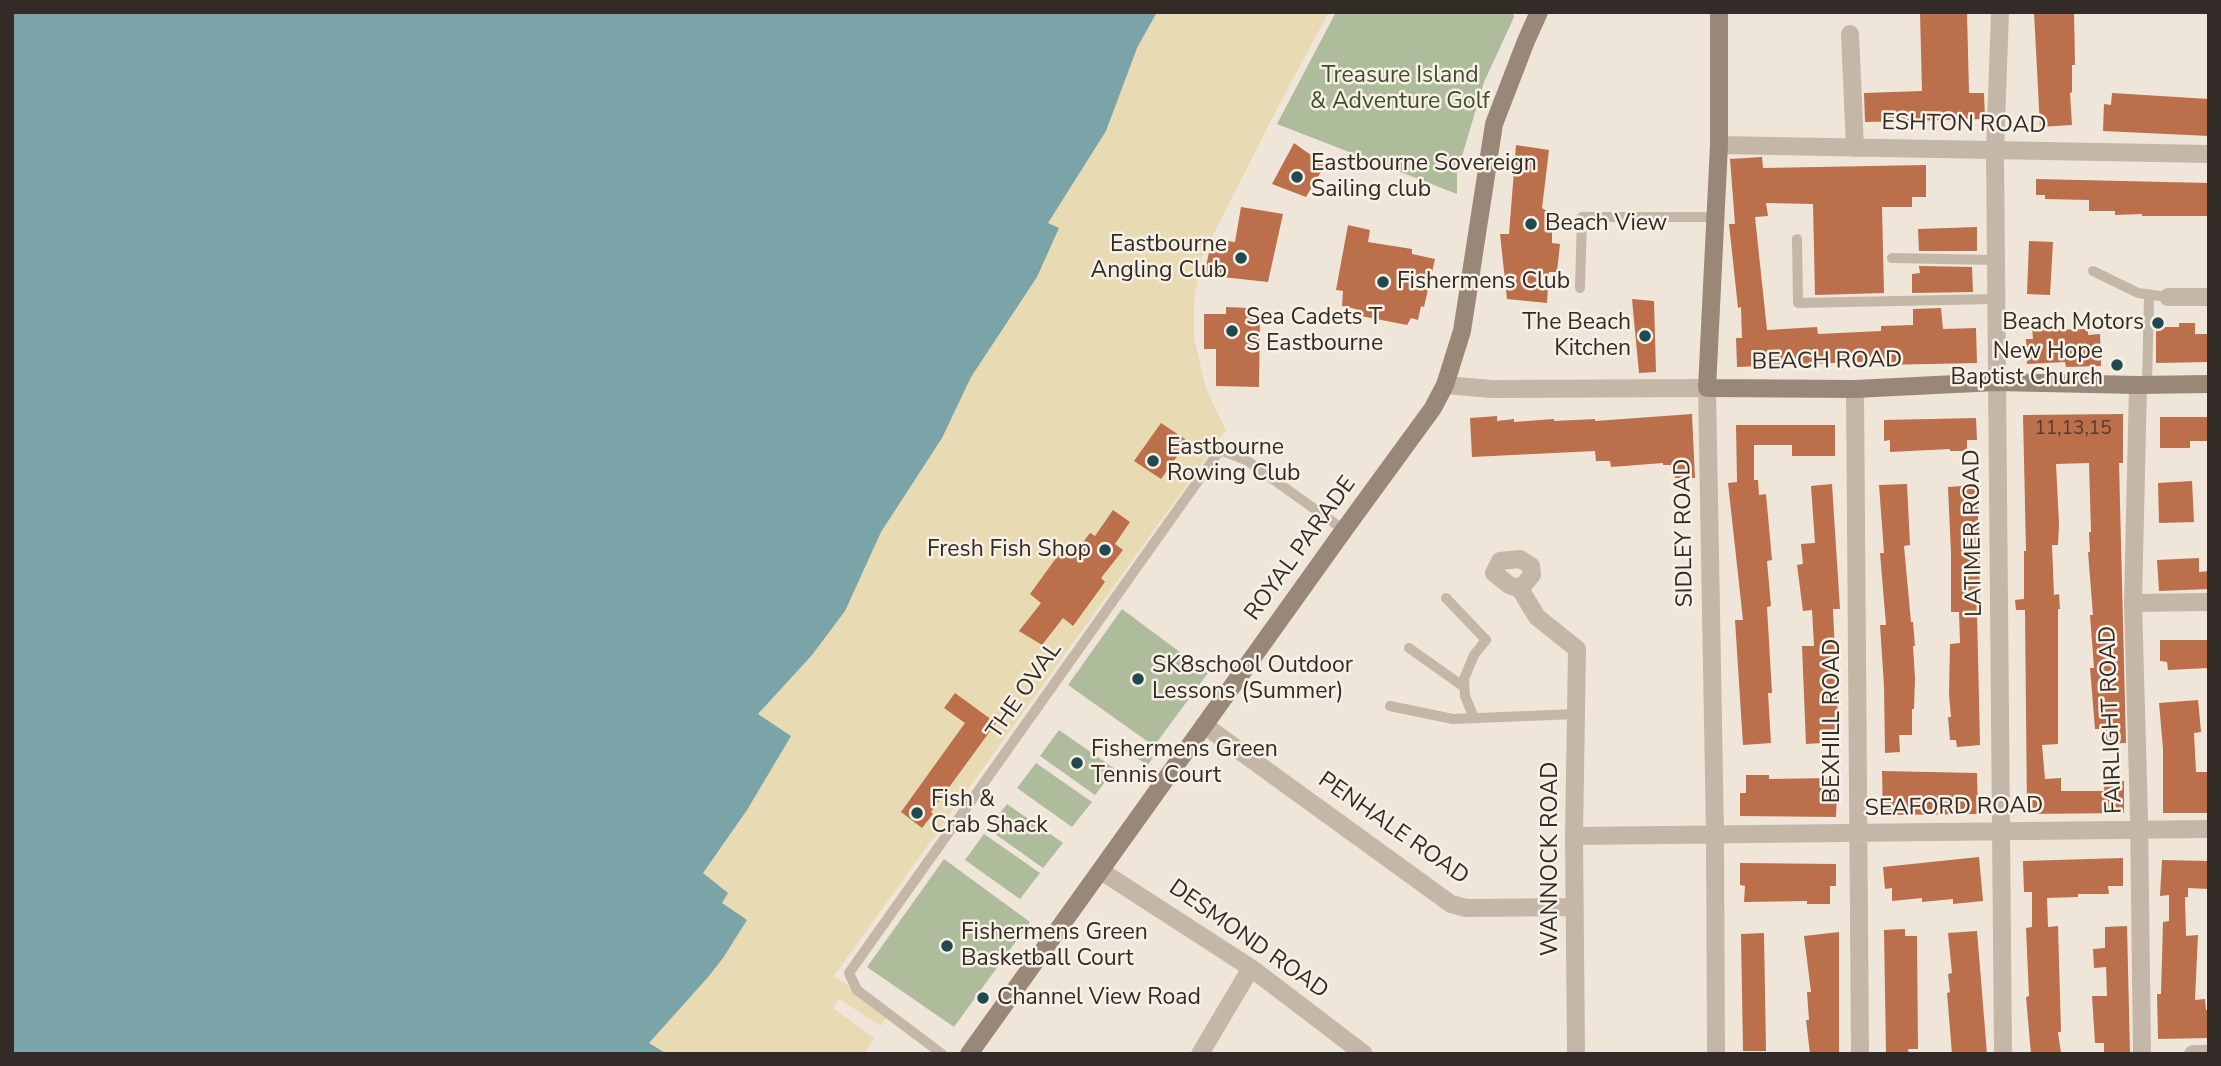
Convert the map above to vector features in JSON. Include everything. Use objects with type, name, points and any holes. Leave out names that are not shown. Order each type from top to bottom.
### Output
[{"type":"street","name":"ROYAL PARADE","points":[[969,1054],[1433,408],[1445,385],[1462,331],[1494,124],[1525,41],[1539,12]]},
{"type":"street","name":"SIDLEY ROAD","points":[[1716,1054],[1707,388],[1719,145],[1719,12]]},
{"type":"street","name":"LATIMER ROAD","points":[[2000,12],[1995,151],[2003,1054]]},
{"type":"street","points":[[1850,34],[1855,148]]},
{"type":"street","name":"ESHTON ROAD","points":[[1719,145],[2209,154]]},
{"type":"street","points":[[2168,297],[2209,297]]},
{"type":"street","name":"BEACH ROAD","points":[[1445,385],[1492,389],[1856,388],[1996,382],[2209,384]]},
{"type":"street","name":"FAIRLIGHT ROAD","points":[[2142,385],[2133,603],[2142,1054]]},
{"type":"street","name":"BEXHILL ROAD","points":[[1856,388],[1860,1054]]},
{"type":"street","name":"WANNOCK ROAD","points":[[1520,589],[1537,617],[1577,649],[1574,836],[1576,1054]]},
{"type":"street","points":[[2133,603],[2209,603]]},
{"type":"street","name":"PENHALE ROAD","points":[[1204,724],[1451,904],[1466,908],[1575,907]]},
{"type":"street","name":"SEAFORD ROAD","points":[[1574,836],[2209,829]]},
{"type":"street","name":"DESMOND ROAD","points":[[1101,871],[1251,968],[1364,1054]]},
{"type":"street","points":[[1200,1054],[1251,968]]},
{"type":"street","points":[[2193,1054],[2209,1054]]},
{"type":"lane","points":[[1580,288],[1582,216],[1716,218]]},
{"type":"lane","points":[[1797,239],[1798,303],[1996,299]]},
{"type":"lane","points":[[1892,258],[1996,260]]},
{"type":"lane","points":[[2093,271],[2138,293],[2168,297]]},
{"type":"lane","points":[[2142,385],[2149,295]]},
{"type":"lane","name":"THE OVAL","points":[[942,1054],[857,990],[849,973],[1220,450],[1246,460],[1344,530]]},
{"type":"lane","points":[[1446,598],[1486,640],[1475,655],[1464,679],[1465,696],[1474,718]]},
{"type":"lane","points":[[1409,648],[1464,687]]},
{"type":"lane","points":[[1390,706],[1453,719],[1576,714]]},
{"type":"green space","name":"Treasure Island & Adventure Golf","points":[[1336,12],[1513,12],[1514,17],[1484,82],[1457,173],[1457,194],[1277,124]]},
{"type":"green space","name":"SK8school Outdoor Lessons (Summer)","points":[[1122,609],[1208,673],[1154,746],[1068,685]]},
{"type":"green space","name":"Fishermens Green Tennis Court","points":[[1059,730],[1115,769],[1095,795],[1040,756]]},
{"type":"green space","points":[[1131,743],[1153,757],[1148,765],[1125,751]]},
{"type":"green space","name":"Fishermens Green Tennis Court","points":[[1036,763],[1092,802],[1072,827],[1017,788]]},
{"type":"green space","name":"Fishermens Green Tennis Court","points":[[1007,804],[1063,843],[1043,868],[988,829]]},
{"type":"green space","points":[[984,834],[1040,873],[1020,899],[965,860]]},
{"type":"green space","name":"Fishermens Green Basketball Court","points":[[944,859],[1030,922],[954,1027],[867,967]]},
{"type":"sand","points":[[971,12],[1329,12],[1201,259],[1194,300],[1194,338],[1206,389],[1226,430],[834,976],[888,1014],[881,1026],[839,999],[833,1008],[874,1038],[865,1054],[543,1054]]},
{"type":"water","points":[[12,12],[1157,12],[1137,48],[1106,131],[1048,223],[1059,228],[1037,277],[971,377],[942,438],[881,532],[845,611],[812,655],[758,714],[791,736],[747,810],[703,873],[728,893],[722,903],[747,920],[709,976],[649,1043],[667,1054],[12,1054]]},
{"type":"building","points":[[1920,12],[1967,12],[1969,93],[1984,93],[1985,119],[1865,122],[1864,93],[1922,91]]},
{"type":"building","points":[[2034,12],[2074,12],[2075,65],[2072,65],[2070,93],[2072,125],[2040,127]]},
{"type":"building","points":[[2112,93],[2209,99],[2209,136],[2103,131],[2104,104],[2111,105]]},
{"type":"building","name":"Eastbourne Sovereign Sailing club","points":[[1294,143],[1325,165],[1306,197],[1272,184]]},
{"type":"building","name":"Beach View","points":[[1516,145],[1549,150],[1542,208],[1552,214],[1552,243],[1560,244],[1557,272],[1549,272],[1547,303],[1507,299],[1500,234],[1509,234]]},
{"type":"building","points":[[1762,157],[1763,168],[1926,165],[1926,197],[1912,197],[1912,207],[1882,207],[1884,293],[1815,295],[1813,204],[1766,203],[1768,216],[1755,217],[1767,330],[1817,327],[1818,334],[1881,331],[1881,326],[1913,325],[1913,309],[1941,308],[1943,329],[1976,328],[1977,363],[1882,365],[1882,361],[1737,367],[1736,338],[1742,338],[1741,307],[1738,308],[1729,224],[1735,224],[1730,159]]},
{"type":"building","points":[[2036,179],[2209,183],[2209,216],[2115,215],[2115,211],[2089,211],[2089,200],[2045,199],[2045,195],[2036,195]]},
{"type":"building","name":"Eastbourne Angling Club","points":[[1241,207],[1283,214],[1268,282],[1204,275],[1212,239],[1235,242]]},
{"type":"building","name":"Fishermens Club","points":[[1348,225],[1370,230],[1368,242],[1412,249],[1412,254],[1435,259],[1424,307],[1421,306],[1418,320],[1411,318],[1407,325],[1356,315],[1356,309],[1342,306],[1343,291],[1336,290]]},
{"type":"building","points":[[1977,227],[1977,251],[1919,251],[1918,229]]},
{"type":"building","points":[[2029,241],[2053,242],[2050,295],[2027,294]]},
{"type":"building","points":[[1919,266],[1972,267],[1973,292],[1912,293],[1912,274],[1920,273]]},
{"type":"building","name":"The Beach Kitchen","points":[[1632,299],[1654,301],[1656,372],[1639,373]]},
{"type":"building","name":"Sea Cadets T S Eastbourne","points":[[1226,307],[1248,308],[1248,314],[1260,314],[1259,387],[1216,386],[1216,349],[1204,349],[1204,314],[1226,314]]},
{"type":"building","points":[[2179,323],[2195,323],[2195,334],[2209,334],[2209,362],[2156,363],[2156,327],[2179,327]]},
{"type":"building","points":[[2049,327],[2049,330],[2088,329],[2088,335],[2100,334],[2101,366],[2066,367],[2065,362],[2027,364],[2026,339],[2033,339],[2032,328]]},
{"type":"building","points":[[1692,414],[1695,478],[1675,478],[1674,465],[1663,463],[1611,467],[1610,461],[1596,461],[1595,451],[1472,457],[1470,418],[1497,416],[1497,421],[1514,419],[1514,422],[1554,419],[1595,421]]},
{"type":"building","points":[[2123,414],[2123,463],[2119,463],[2126,743],[2104,744],[2103,729],[2095,729],[2090,668],[2094,668],[2088,552],[2091,532],[2089,463],[2056,464],[2058,545],[2052,545],[2054,595],[2059,594],[2060,609],[2058,744],[2042,745],[2045,779],[2061,778],[2061,791],[2104,791],[2105,781],[2124,781],[2124,813],[2027,814],[2025,610],[2016,610],[2015,600],[2024,599],[2026,551],[2023,415]]},
{"type":"building","points":[[2160,417],[2209,417],[2209,441],[2190,441],[2190,448],[2160,448]]},
{"type":"building","points":[[1976,418],[1977,440],[1967,440],[1967,451],[1950,449],[1890,452],[1890,440],[1884,441],[1884,420]]},
{"type":"building","points":[[1161,423],[1188,441],[1161,479],[1134,461]]},
{"type":"building","points":[[1736,425],[1835,425],[1835,456],[1792,456],[1792,445],[1754,445],[1754,480],[1758,480],[1759,495],[1766,494],[1772,560],[1767,561],[1771,606],[1767,607],[1772,693],[1768,693],[1771,743],[1743,745],[1735,620],[1743,620],[1728,483],[1737,482]]},
{"type":"building","points":[[2192,481],[2194,522],[2159,523],[2158,483]]},
{"type":"building","points":[[1832,484],[1840,609],[1833,609],[1839,742],[1806,744],[1802,646],[1814,646],[1812,610],[1803,611],[1797,565],[1803,564],[1801,544],[1815,543],[1811,486]]},
{"type":"building","points":[[1907,484],[1910,545],[1904,546],[1915,646],[1912,735],[1899,735],[1900,752],[1885,753],[1880,625],[1886,625],[1880,553],[1884,553],[1879,485]]},
{"type":"building","points":[[1976,485],[1980,548],[1977,612],[1980,745],[1957,747],[1956,740],[1950,740],[1948,717],[1951,717],[1950,644],[1960,643],[1959,612],[1951,612],[1948,487]]},
{"type":"building","points":[[1113,510],[1130,522],[1115,544],[1123,550],[1101,578],[1105,582],[1073,626],[1063,618],[1042,645],[1019,631],[1041,603],[1030,594],[1062,550],[1072,557],[1090,533],[1095,536]]},
{"type":"building","points":[[2199,558],[2199,572],[2209,571],[2209,589],[2159,591],[2157,560]]},
{"type":"building","points":[[2160,640],[2209,640],[2209,668],[2168,670],[2167,662],[2160,661]]},
{"type":"building","points":[[955,693],[996,723],[922,828],[901,812],[965,723],[944,708]]},
{"type":"building","points":[[2198,700],[2201,732],[2194,733],[2196,772],[2209,772],[2209,813],[2163,813],[2163,749],[2159,703]]},
{"type":"building","points":[[1882,771],[1977,773],[1978,814],[1883,815]]},
{"type":"building","points":[[1746,775],[1769,775],[1769,779],[1832,778],[1832,794],[1837,794],[1836,817],[1740,816],[1740,793],[1746,793]]},
{"type":"building","points":[[1979,857],[1983,901],[1953,904],[1953,899],[1922,902],[1922,898],[1892,901],[1892,888],[1885,889],[1883,867]]},
{"type":"building","points":[[2123,858],[2123,886],[2108,886],[2109,894],[2047,898],[2048,927],[2058,926],[2061,1032],[2058,1032],[2061,1053],[2031,1054],[2026,997],[2029,996],[2026,928],[2032,927],[2032,892],[2024,892],[2023,861]]},
{"type":"building","points":[[2162,860],[2209,861],[2209,889],[2188,888],[2188,897],[2185,897],[2186,936],[2198,935],[2195,1000],[2205,999],[2206,1010],[2209,1010],[2209,1038],[2158,1039],[2157,994],[2161,994],[2163,922],[2169,921],[2169,895],[2160,896]]},
{"type":"building","points":[[1740,863],[1836,864],[1836,886],[1830,886],[1830,904],[1807,904],[1807,901],[1744,902],[1745,886],[1740,885]]},
{"type":"building","points":[[2127,926],[2130,1054],[2104,1054],[2104,1043],[2095,1043],[2092,996],[2107,996],[2106,967],[2094,968],[2093,949],[2105,948],[2105,927]]},
{"type":"building","points":[[1905,929],[1905,936],[1917,936],[1918,1049],[1908,1049],[1909,1054],[1886,1054],[1884,930]]},
{"type":"building","points":[[1977,931],[1987,1054],[1952,1054],[1947,993],[1950,992],[1948,974],[1952,973],[1948,933]]},
{"type":"building","points":[[1839,932],[1839,1054],[1810,1054],[1806,1020],[1809,1020],[1807,992],[1811,992],[1804,936]]},
{"type":"building","points":[[1764,933],[1766,1051],[1743,1051],[1741,934]]},
{"type":"place","name":"Eastbourne Sovereign Sailing club","points":[[1297,177]]},
{"type":"place","name":"Beach View","points":[[1531,224]]},
{"type":"place","name":"Eastbourne Angling Club","points":[[1241,258]]},
{"type":"place","name":"Fishermens Club","points":[[1383,282]]},
{"type":"place","name":"Beach Motors","points":[[2158,323]]},
{"type":"place","name":"Sea Cadets T S Eastbourne","points":[[1232,331]]},
{"type":"place","name":"The Beach Kitchen","points":[[1645,336]]},
{"type":"place","name":"New Hope Baptist Church","points":[[2117,365]]},
{"type":"place","name":"Eastbourne Rowing Club","points":[[1153,461]]},
{"type":"place","name":"Fresh Fish Shop","points":[[1105,550]]},
{"type":"place","name":"SK8school Outdoor Lessons (Summer)","points":[[1138,679]]},
{"type":"place","name":"Fishermens Green Tennis Court","points":[[1077,763]]},
{"type":"place","name":"Fish & Crab Shack","points":[[917,813]]},
{"type":"place","name":"Fishermens Green Basketball Court","points":[[947,946]]},
{"type":"place","name":"Channel View Road","points":[[983,998]]}]
